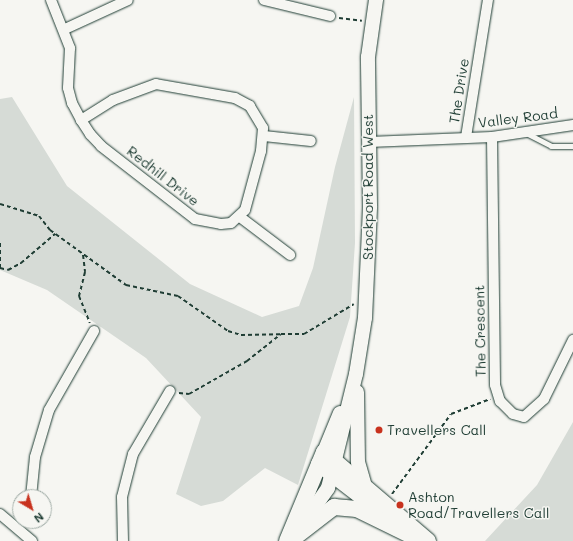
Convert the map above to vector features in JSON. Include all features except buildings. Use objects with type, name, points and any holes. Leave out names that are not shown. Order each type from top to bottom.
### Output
[{"type":"main road","name":"Stockport Road West","points":[[364,483],[358,462],[356,374],[366,298],[371,23],[376,0]]},
{"type":"main road","name":"Stockport Road West","points":[[290,540],[328,462],[356,374]]},
{"type":"main road","points":[[328,462],[364,483],[428,541]]},
{"type":"main road","points":[[328,462],[407,533]]},
{"type":"main road","points":[[290,540],[334,507],[357,509],[423,541]]},
{"type":"street","name":"Redhill Drive","points":[[51,0],[65,29],[70,48],[68,88],[81,120],[101,146],[195,219],[221,224],[240,217]]},
{"type":"street","points":[[65,29],[128,0]]},
{"type":"street","points":[[264,0],[330,16]]},
{"type":"street","name":"The Drive","points":[[369,142],[466,137],[488,0]]},
{"type":"street","points":[[81,120],[113,100],[156,84],[235,98],[250,106],[259,119],[264,136],[250,201],[240,217],[290,254]]},
{"type":"street","name":"Valley Road","points":[[466,137],[492,137],[573,125]]},
{"type":"street","points":[[264,136],[311,141]]},
{"type":"street","name":"The Crescent","points":[[492,137],[495,386],[499,396],[513,414],[524,417],[533,411],[544,399],[573,340]]},
{"type":"street","points":[[32,489],[35,456],[49,410],[94,331]]},
{"type":"street","points":[[122,541],[122,497],[133,454],[170,391]]},
{"type":"street","points":[[0,514],[12,520]]},
{"type":"street","points":[[23,529],[32,541]]},
{"type":"lane","points":[[525,133],[552,146],[573,146]]},
{"type":"path","points":[[330,16],[371,23]]},
{"type":"path","points":[[0,204],[39,216],[55,234],[126,285],[178,296],[228,331],[241,335],[304,334],[366,298]]},
{"type":"path","points":[[0,244],[0,268],[8,270],[21,263],[55,234]]},
{"type":"path","points":[[83,255],[85,272],[79,296],[94,331]]},
{"type":"path","points":[[170,391],[189,394],[247,361],[280,334]]},
{"type":"path","points":[[386,503],[451,414],[499,396]]},
{"type":"shaded area","points":[[12,97],[67,186],[190,284],[262,317],[299,306],[313,268],[335,167],[354,97],[355,243],[350,317],[298,485],[265,468],[223,501],[201,506],[176,494],[201,417],[146,358],[47,290],[0,270],[0,99]]},
{"type":"shaded area","points":[[573,422],[573,541],[485,541],[537,485]]},
{"type":"place","name":"Travellers Call","points":[[379,430]]},
{"type":"place","name":"Ashton Road/Travellers Call","points":[[400,505]]}]
